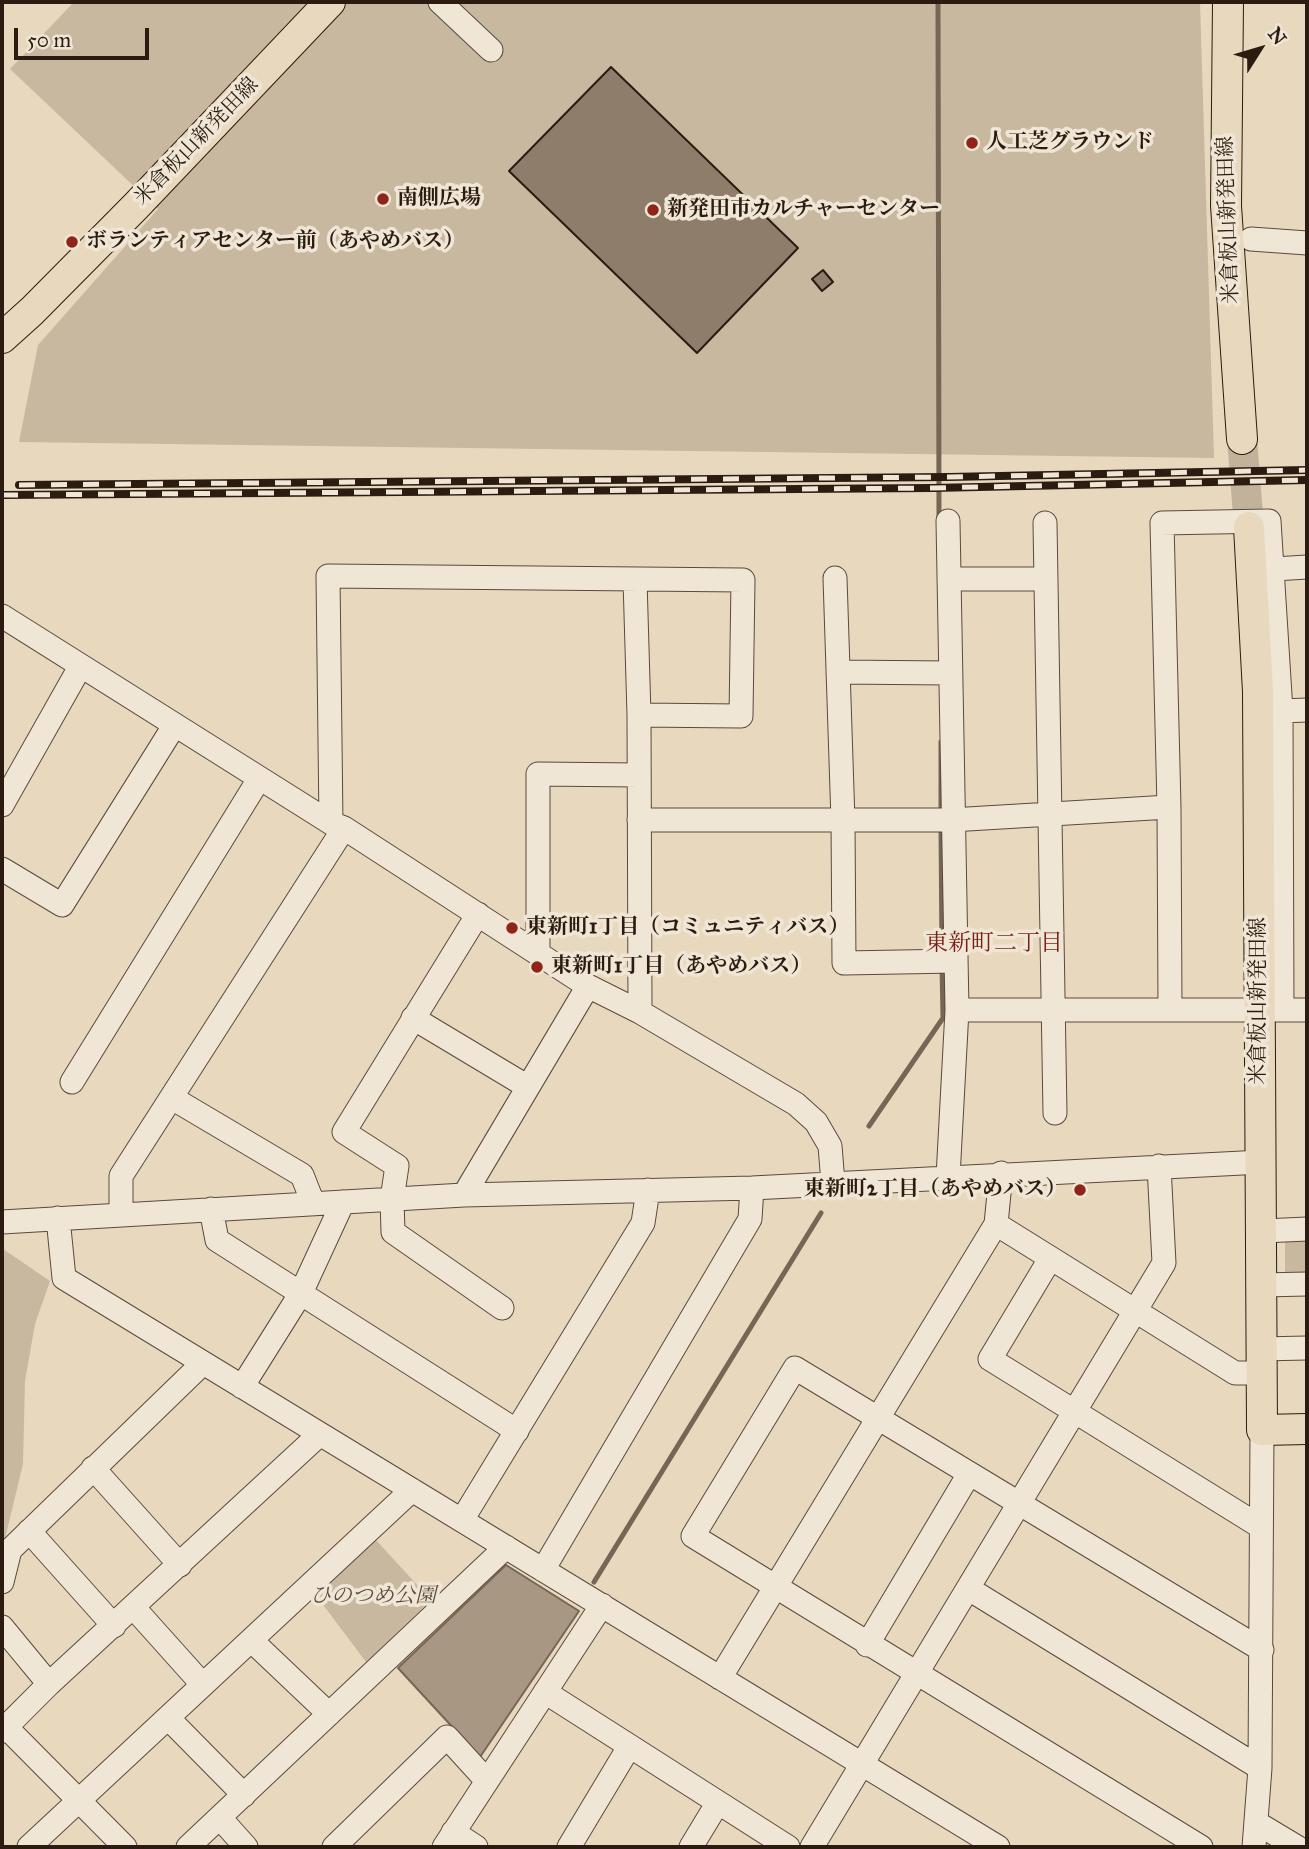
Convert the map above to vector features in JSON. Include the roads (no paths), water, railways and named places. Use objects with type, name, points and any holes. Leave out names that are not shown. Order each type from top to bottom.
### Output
[{"type":"main road","name":"米倉板山新発田線","points":[[2,338],[32,312],[117,225],[330,2]]},
{"type":"main road","name":"米倉板山新発田線","points":[[1228,2],[1226,206],[1242,439]]},
{"type":"main road","name":"米倉板山新発田線","points":[[1249,527],[1270,1010],[1262,1162],[1262,1430]]},
{"type":"main road","points":[[1262,1430],[1307,1429]]},
{"type":"street","points":[[440,2],[491,50]]},
{"type":"street","points":[[1251,239],[1307,243]]},
{"type":"street","points":[[1170,1009],[1169,807],[1162,523],[1269,521],[1281,711],[1270,1010]]},
{"type":"street","points":[[948,522],[951,820],[957,1010],[948,1177]]},
{"type":"street","points":[[1045,523],[1055,1113]]},
{"type":"street","points":[[1274,569],[1307,567]]},
{"type":"street","points":[[121,1215],[121,1176],[172,1098],[337,825],[328,576],[743,580],[741,716],[639,715]]},
{"type":"street","points":[[835,578],[843,821],[844,963],[956,961]]},
{"type":"street","points":[[949,579],[1045,579]]},
{"type":"street","points":[[635,580],[639,715],[640,1012]]},
{"type":"street","points":[[2,617],[337,825],[588,986],[640,1012],[796,1104],[817,1122],[831,1146],[833,1182]]},
{"type":"street","points":[[2,805],[80,667]]},
{"type":"street","points":[[838,672],[949,673]]},
{"type":"street","points":[[1281,711],[1307,710]]},
{"type":"street","points":[[2,869],[62,905],[174,726]]},
{"type":"street","points":[[538,954],[538,774],[639,775]]},
{"type":"street","points":[[72,1083],[259,779]]},
{"type":"street","points":[[639,820],[951,820],[1169,807]]},
{"type":"street","points":[[478,914],[344,1132],[397,1166],[392,1199],[393,1232],[502,1308]]},
{"type":"street","points":[[464,1195],[588,986]]},
{"type":"street","points":[[957,1010],[1307,1010]]},
{"type":"street","points":[[413,1018],[528,1087]]},
{"type":"street","points":[[172,1098],[302,1175],[313,1203]]},
{"type":"street","points":[[2,1222],[464,1195],[752,1188],[1001,1173],[1262,1162]]},
{"type":"street","points":[[812,1847],[1164,1264],[1159,1166]]},
{"type":"street","points":[[720,1678],[996,1224],[1001,1173]]},
{"type":"street","points":[[543,1570],[750,1219],[752,1188]]},
{"type":"street","points":[[462,1520],[643,1223],[648,1190]]},
{"type":"street","points":[[242,1387],[301,1293],[342,1202]]},
{"type":"street","points":[[211,1209],[217,1240],[517,1430]]},
{"type":"street","points":[[58,1219],[64,1279],[863,1764],[971,1840],[998,1847]]},
{"type":"street","points":[[996,1224],[1235,1373],[1260,1361],[1307,1348]]},
{"type":"street","points":[[1263,1231],[1307,1229]]},
{"type":"street","points":[[1050,1259],[990,1359],[1261,1527]]},
{"type":"street","points":[[1262,1285],[1307,1284]]},
{"type":"street","points":[[2,1582],[10,1550],[203,1363]]},
{"type":"street","points":[[1202,1847],[917,1676],[693,1536],[795,1368],[1262,1650]]},
{"type":"street","points":[[1254,1847],[1260,1768],[1262,1430]]},
{"type":"street","points":[[125,1847],[4,1729],[49,1684],[320,1434]]},
{"type":"street","points":[[93,1468],[180,1565]]},
{"type":"street","points":[[867,1645],[969,1474]]},
{"type":"street","points":[[29,1847],[412,1490]]},
{"type":"street","points":[[29,1531],[114,1626]]},
{"type":"street","points":[[187,1847],[506,1547]]},
{"type":"street","points":[[969,1589],[1260,1768]]},
{"type":"street","points":[[476,1847],[449,1840],[602,1605]]},
{"type":"street","points":[[134,1608],[203,1685]]},
{"type":"street","points":[[2,1627],[49,1684]]},
{"type":"street","points":[[251,1640],[329,1714]]},
{"type":"street","points":[[545,1692],[788,1847]]},
{"type":"street","points":[[168,1718],[244,1795]]},
{"type":"street","points":[[334,1847],[447,1737],[487,1781]]},
{"type":"street","points":[[569,1847],[629,1747]]},
{"type":"street","points":[[691,1847],[717,1804]]},
{"type":"street","points":[[219,1818],[246,1847]]},
{"type":"street","points":[[1257,1823],[1297,1847]]},
{"type":"waterway","points":[[938,2],[939,519]]},
{"type":"waterway","points":[[941,742],[941,813]]},
{"type":"waterway","points":[[941,826],[942,956]]},
{"type":"waterway","points":[[869,1126],[943,1018],[942,966]]},
{"type":"waterway","points":[[594,1582],[821,1213]]},
{"type":"tunnel","points":[[1242,439],[1249,527]]},
{"type":"railway","points":[[19,485],[948,477],[1307,470]]},
{"type":"railway","points":[[2,495],[932,488],[1307,480]]},
{"type":"place","name":"人工芝グラウンド","points":[[972,143]]},
{"type":"place","name":"南側広場","points":[[383,199]]},
{"type":"place","name":"新発田市カルチャーセンター","points":[[653,210]]},
{"type":"place","name":"ボランティアセンター前（あやめバス）","points":[[72,242]]},
{"type":"place","name":"東新町1丁目（コミュニティバス）","points":[[512,928]]},
{"type":"place","name":"東新町1丁目（あやめバス）","points":[[537,967]]},
{"type":"place","name":"東新町2丁目（あやめバス）","points":[[1080,1190]]},
{"type":"district","name":"東新町二丁目","points":[[994,944]]},
{"type":"park label","name":"ひのつめ公園","points":[[373,1597]]}]
